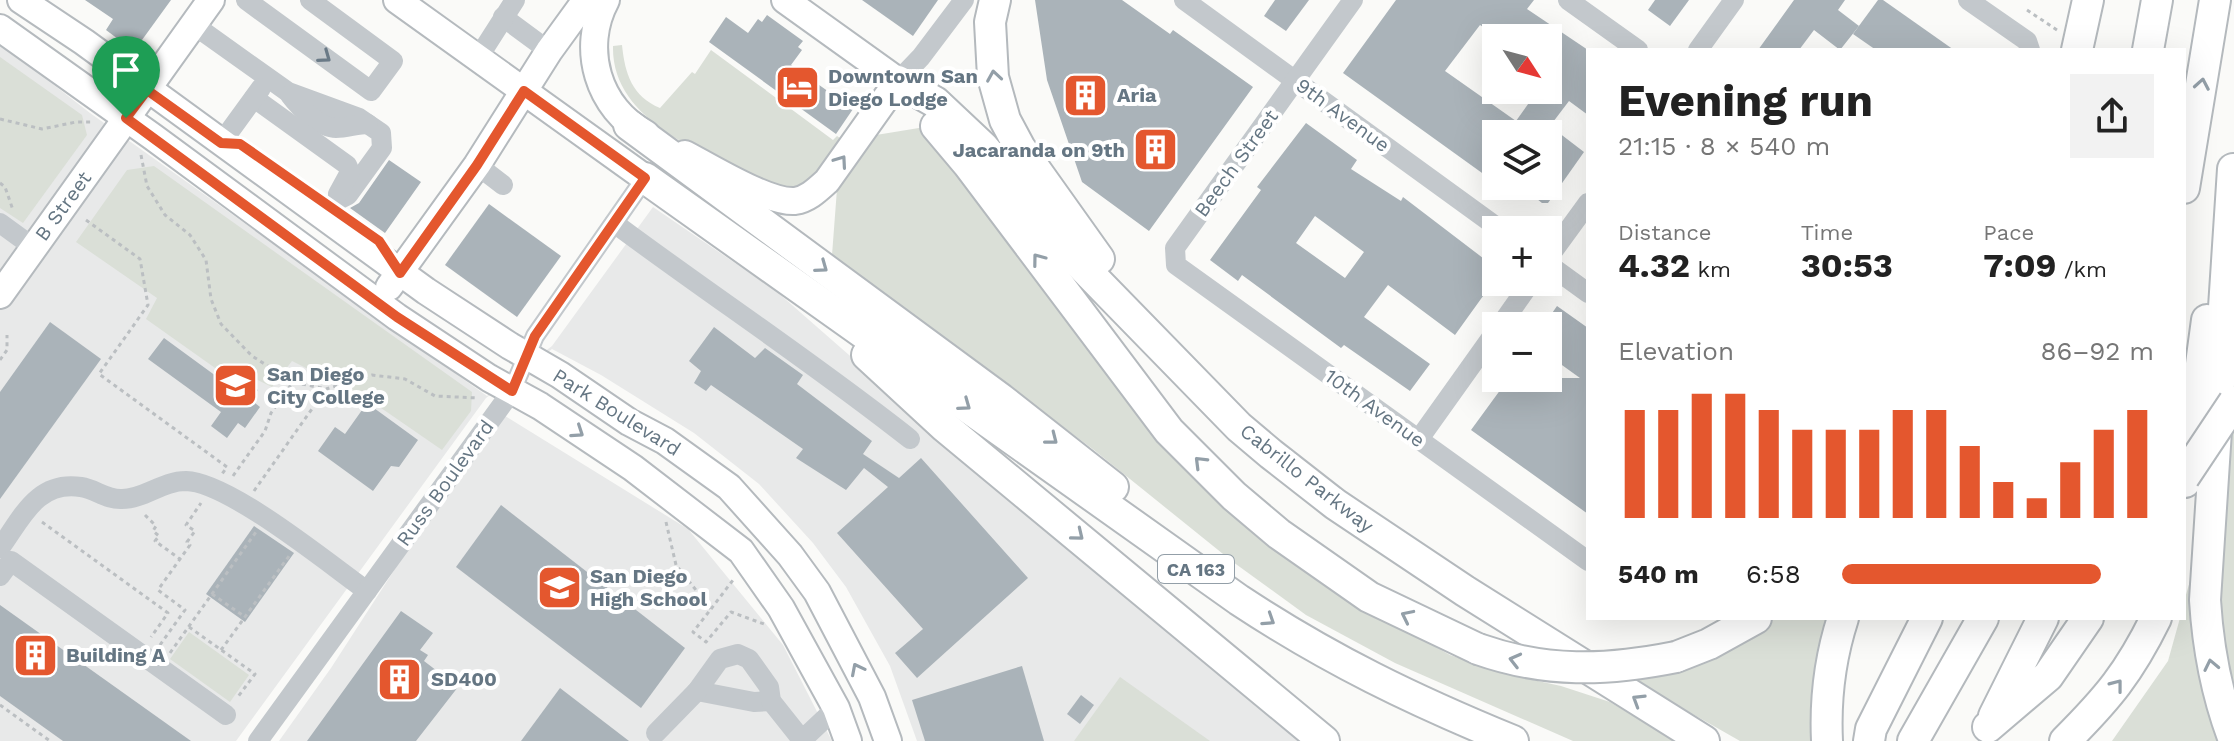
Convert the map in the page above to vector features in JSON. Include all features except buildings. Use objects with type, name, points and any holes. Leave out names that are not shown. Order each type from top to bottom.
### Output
[{"type":"highway","points":[[995,0],[990,22],[993,77],[1005,120],[1020,148],[1167,353]]},
{"type":"highway","points":[[2066,45],[2088,0]]},
{"type":"highway","points":[[2148,48],[2157,0]]},
{"type":"highway","points":[[2186,176],[2215,0]]},
{"type":"highway","points":[[898,81],[968,164],[1169,431],[1234,496],[1279,534],[1369,597],[1478,649],[1528,663],[1573,668],[1626,666],[1676,657],[1709,644],[1752,620]]},
{"type":"highway","name":"Cabrillo Parkway","points":[[898,81],[935,102],[984,148],[1078,262],[1239,427],[1335,504],[1561,654],[1704,741]]},
{"type":"highway","points":[[629,125],[1001,399],[1135,505],[1239,600]]},
{"type":"highway","points":[[2234,166],[2205,600],[2208,648],[2215,684],[2234,740]]},
{"type":"highway","points":[[2186,472],[2200,359],[2234,166]]},
{"type":"highway","name":"CA 163","points":[[645,178],[1239,600],[1301,640],[1369,678],[1513,741]]},
{"type":"highway","points":[[2223,338],[2234,259]]},
{"type":"highway","points":[[768,264],[945,427],[1324,741]]},
{"type":"highway","points":[[2186,474],[2234,402]]},
{"type":"highway","points":[[1827,736],[1827,699],[1832,660],[1842,620]]},
{"type":"highway","points":[[1869,741],[1871,729],[1926,620]]},
{"type":"highway","points":[[1913,741],[1982,620]]},
{"type":"highway","points":[[1984,734],[2042,620]]},
{"type":"highway","points":[[1984,734],[2048,676],[2087,620]]},
{"type":"highway","points":[[2065,741],[2103,704],[2124,677],[2155,620]]},
{"type":"main road","name":"Park Boulevard","points":[[21,0],[84,42],[221,143],[331,209],[400,273],[629,422],[665,441],[729,487],[790,555],[817,592],[872,697],[888,741]]},
{"type":"main road","name":"B Street","points":[[0,295],[211,0]]},
{"type":"main road","points":[[377,303],[477,165],[549,51],[586,0]]},
{"type":"main road","points":[[606,0],[596,21],[594,56],[599,79],[611,104],[629,125],[756,190],[796,201],[813,194],[827,181],[898,81],[785,0]]},
{"type":"main road","points":[[417,10],[524,91]]},
{"type":"main road","name":"Park Boulevard","points":[[0,28],[377,303],[633,468],[741,551],[781,608],[836,708],[848,741]]},
{"type":"main road","name":"CA 163","points":[[524,91],[645,178]]},
{"type":"street","points":[[259,4],[371,91],[393,61],[310,0]]},
{"type":"street","points":[[379,0],[393,10],[417,10]]},
{"type":"street","points":[[898,81],[921,57],[964,0]]},
{"type":"street","name":"9th Avenue","points":[[1184,0],[1482,216]]},
{"type":"street","name":"Beech Street","points":[[1175,248],[1353,0]]},
{"type":"street","points":[[1568,0],[1635,48]]},
{"type":"street","points":[[1699,48],[1734,0]]},
{"type":"street","points":[[1968,0],[2027,41],[2029,48]]},
{"type":"street","points":[[478,58],[509,8],[549,51]]},
{"type":"street","points":[[194,25],[288,92],[345,112],[381,133],[382,148],[348,195],[331,209]]},
{"type":"street","points":[[221,143],[268,79]]},
{"type":"street","points":[[254,98],[347,165],[350,172],[331,209]]},
{"type":"street","points":[[477,165],[503,185]]},
{"type":"street","name":"Russ Boulevard","points":[[258,741],[512,391],[535,336],[645,178]]},
{"type":"street","points":[[1562,241],[1586,206]]},
{"type":"street","points":[[0,223],[33,247]]},
{"type":"street","points":[[614,223],[755,327],[811,362],[910,439]]},
{"type":"street","name":"10th Avenue","points":[[1175,248],[1176,265],[1586,560]]},
{"type":"street","points":[[1562,272],[1586,291]]},
{"type":"street","points":[[1419,439],[1482,351]]},
{"type":"street","points":[[0,548],[39,495],[55,487],[80,487],[117,500],[174,482],[188,481],[212,488],[367,591]]},
{"type":"street","points":[[0,576],[11,561],[152,656],[226,715]]},
{"type":"street","points":[[656,733],[697,691],[720,659],[738,654],[749,659],[759,671],[769,687],[771,701],[803,740],[836,708]]},
{"type":"street","points":[[697,691],[754,702],[771,701]]},
{"type":"path","points":[[2027,10],[2057,29],[2066,45]]},
{"type":"path","points":[[0,119],[42,129],[92,122]]},
{"type":"path","points":[[141,155],[147,186],[165,215],[190,235],[206,260],[211,299],[221,324],[252,356],[293,382],[326,389],[372,375],[405,379],[435,396],[479,399]]},
{"type":"path","points":[[86,220],[140,259],[148,305],[99,374],[227,467],[186,525],[195,531],[187,542],[190,545],[158,590],[185,610],[152,656]]},
{"type":"path","points":[[0,360],[7,350],[7,335]]},
{"type":"path","points":[[236,472],[265,431],[271,413],[293,382]]},
{"type":"path","points":[[258,486],[326,389]]},
{"type":"path","points":[[127,499],[156,526],[153,531],[159,536],[155,541],[180,559]]},
{"type":"path","points":[[663,510],[676,565],[711,609]]},
{"type":"path","points":[[36,518],[168,613],[152,656]]},
{"type":"path","points":[[152,656],[190,625],[263,523]]},
{"type":"path","points":[[222,649],[292,551]]},
{"type":"path","points":[[734,578],[693,632],[706,642],[731,612],[770,626]]},
{"type":"path","points":[[211,596],[244,619]]},
{"type":"path","points":[[190,625],[255,674],[226,715]]},
{"type":"path","points":[[0,705],[50,741]]},
{"type":"shaded area","name":"San Diego City College","points":[[0,43],[90,113],[487,396],[552,346],[653,207],[776,291],[1308,741],[917,741],[890,666],[846,587],[813,543],[759,484],[694,433],[601,375],[552,349],[486,398],[236,741],[0,741]]},
{"type":"shaded area","points":[[622,45],[625,65],[636,90],[660,108],[692,72],[695,74],[711,50],[833,140],[837,136],[846,142],[813,178],[801,185],[802,188],[784,190],[770,185],[694,149],[647,117],[629,97],[617,73],[613,46]]},
{"type":"shaded area","points":[[0,57],[82,115],[87,135],[23,223],[0,208]]},
{"type":"shaded area","points":[[925,127],[1031,264],[1093,356],[1157,432],[1352,601],[1450,655],[1505,674],[1561,686],[1610,702],[1675,741],[1573,741],[1395,663],[1306,615],[1233,562],[1094,450],[832,255],[837,189],[876,135]]},
{"type":"shaded area","points":[[154,166],[472,392],[471,411],[442,450],[368,399],[292,361],[272,387],[239,371],[232,380],[146,319],[157,298],[76,242],[127,170]]},
{"type":"shaded area","name":"San Diego High School","points":[[497,411],[688,529],[783,645],[832,741],[279,741],[331,668]]},
{"type":"shaded area","points":[[2234,425],[2234,741],[2112,741],[2168,661],[2179,620],[2186,620],[2186,595]]},
{"type":"shaded area","points":[[1768,620],[1833,620],[1815,741],[1740,741],[1637,679],[1699,657]]},
{"type":"shaded area","points":[[189,632],[249,675],[230,702],[170,659]]},
{"type":"shaded area","points":[[1120,677],[1210,741],[1074,741]]},
{"type":"place","name":"Downtown San Diego Lodge","points":[[797,87]]},
{"type":"place","name":"Aria","points":[[1086,95]]},
{"type":"place","name":"Jacaranda on 9th","points":[[1156,150]]},
{"type":"place","name":"San Diego City College","points":[[236,386]]},
{"type":"place","name":"San Diego High School","points":[[559,587]]},
{"type":"place","name":"Building A","points":[[35,655]]},
{"type":"place","name":"SD400","points":[[400,679]]},
{"type":"route","points":[[147,90],[221,143],[240,144],[379,241],[400,273],[477,165],[524,91],[645,178],[533,339],[512,391],[397,317],[126,118],[147,90]]}]
